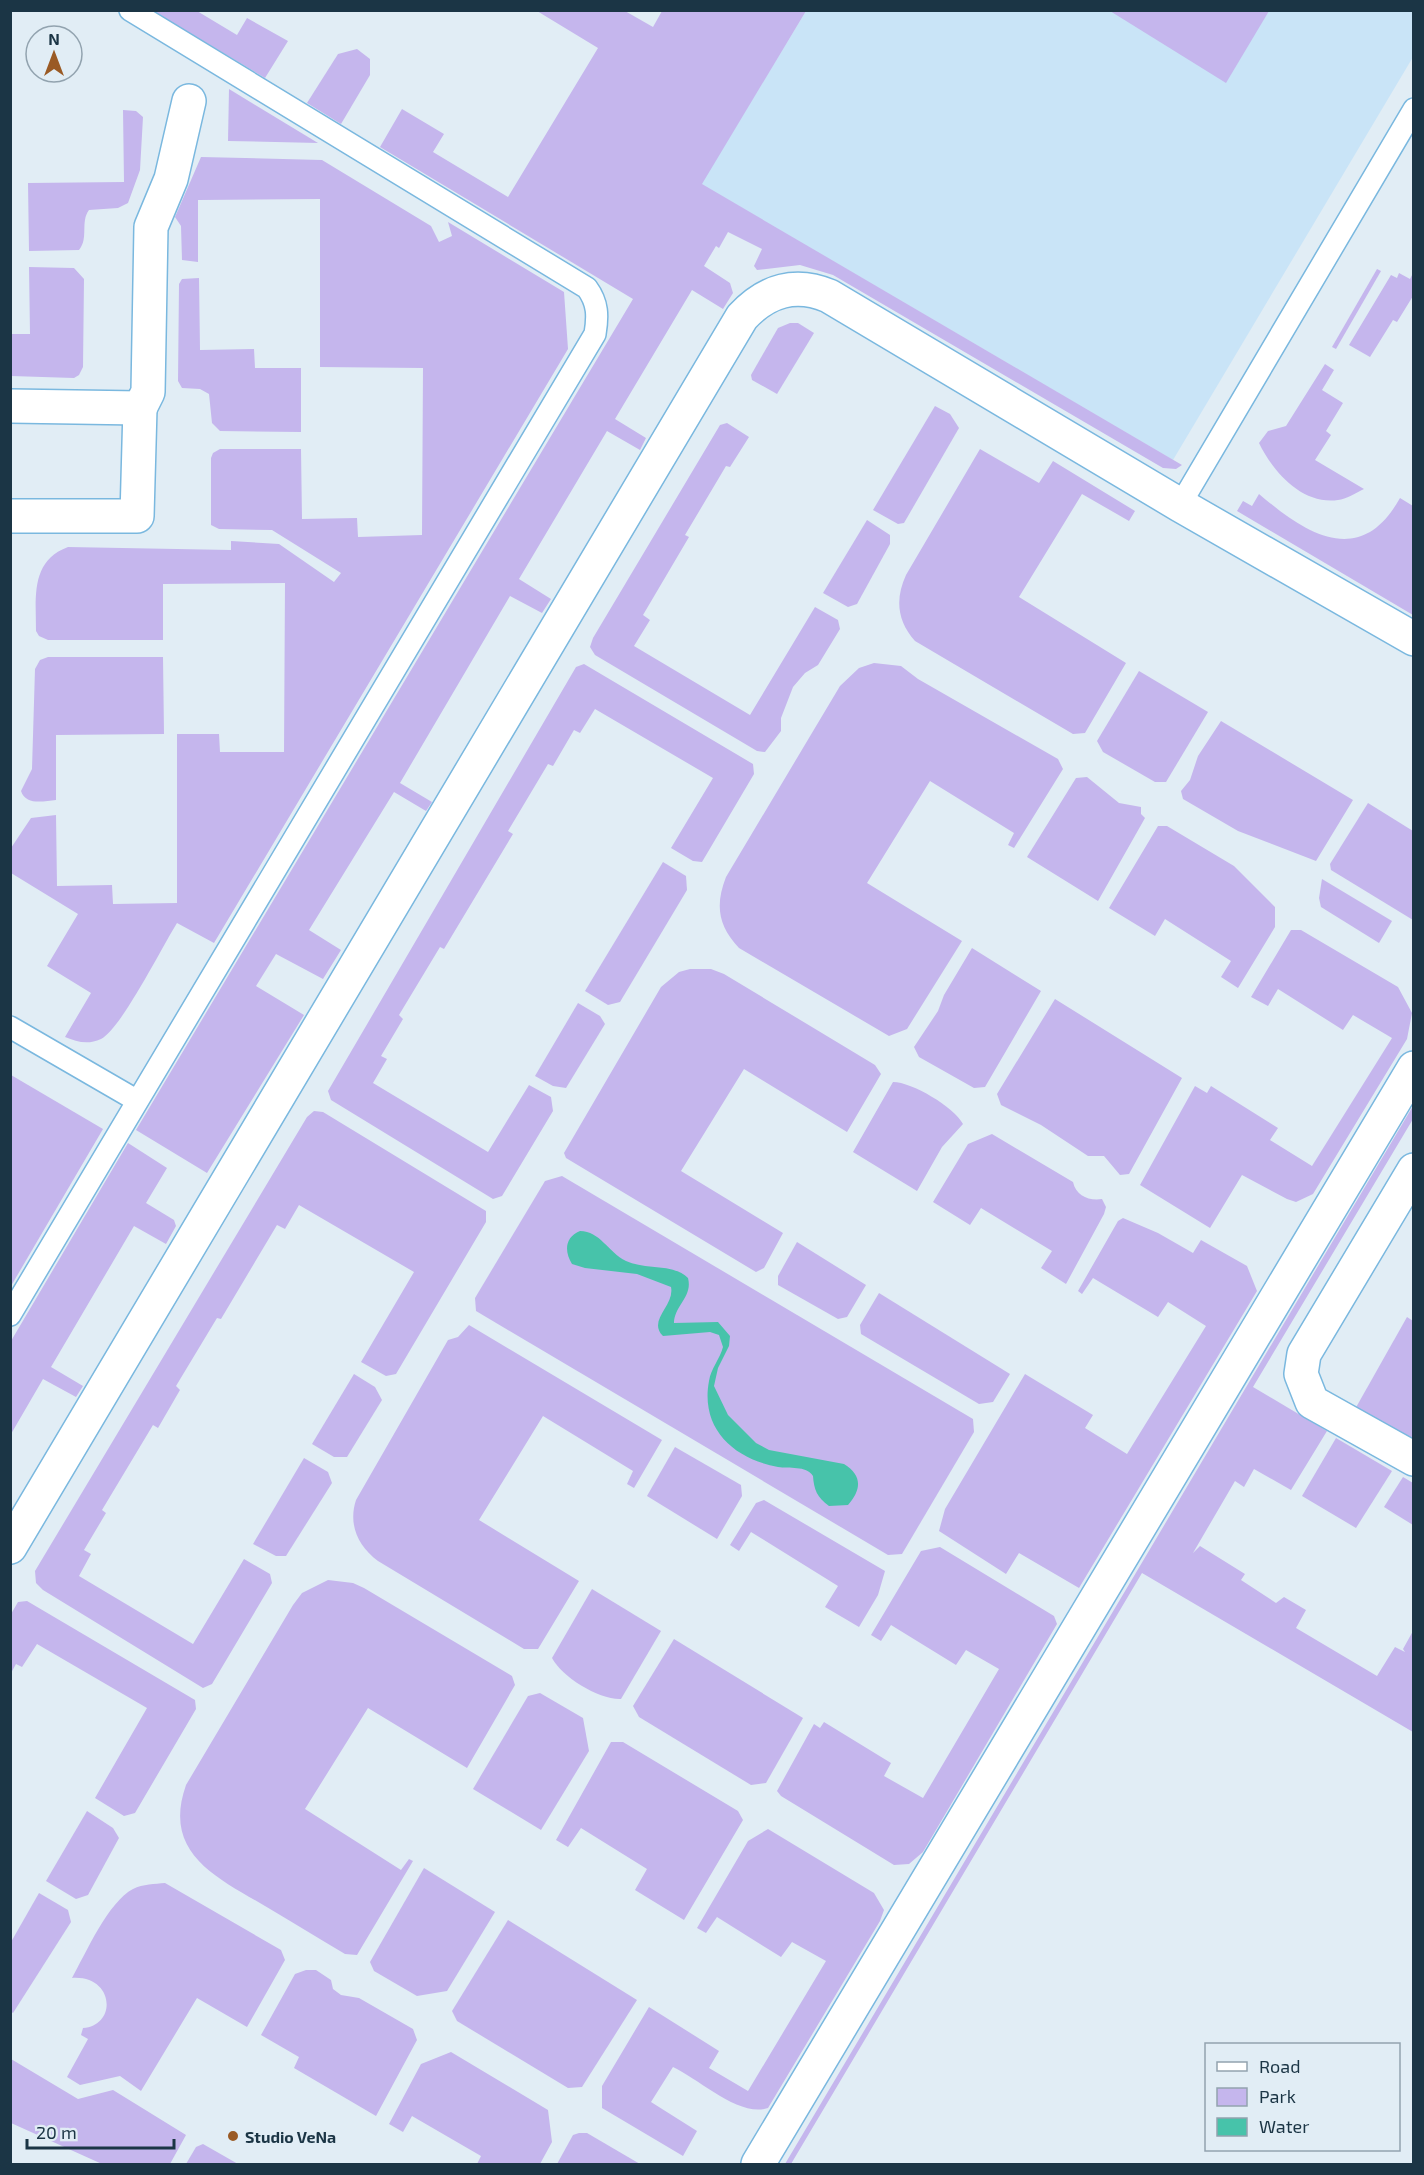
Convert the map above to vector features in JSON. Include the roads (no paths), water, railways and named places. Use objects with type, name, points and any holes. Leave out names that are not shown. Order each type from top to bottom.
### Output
[{"type":"street","points":[[10,516],[137,516],[140,408],[148,392],[151,227],[171,179],[189,101]]},
{"type":"street","points":[[10,1547],[742,317],[753,305],[768,295],[785,289],[804,288],[829,297],[1180,505],[1413,639]]},
{"type":"street","points":[[10,406],[140,408]]},
{"type":"street","points":[[758,2164],[1413,1068]]},
{"type":"street","points":[[1413,1170],[1304,1354],[1301,1374],[1312,1402],[1413,1459]]},
{"type":"lane","points":[[10,1315],[171,1041],[595,334],[598,315],[594,298],[587,288],[130,10]]},
{"type":"lane","points":[[1180,505],[1413,109]]},
{"type":"lane","points":[[10,1027],[136,1100]]},
{"type":"water","points":[[580,1231],[593,1234],[626,1261],[675,1270],[688,1278],[688,1291],[677,1311],[674,1323],[718,1322],[730,1336],[729,1346],[718,1368],[714,1386],[728,1415],[756,1443],[769,1450],[844,1464],[850,1468],[857,1478],[858,1488],[848,1505],[829,1506],[825,1503],[817,1493],[813,1476],[806,1470],[762,1463],[734,1449],[724,1439],[715,1427],[710,1414],[708,1398],[710,1376],[723,1347],[719,1335],[710,1332],[663,1336],[658,1324],[669,1300],[671,1287],[637,1274],[585,1268],[572,1264],[567,1245],[571,1237]]},
{"type":"place","name":"Studio VeNa","points":[[233,2136]]}]
